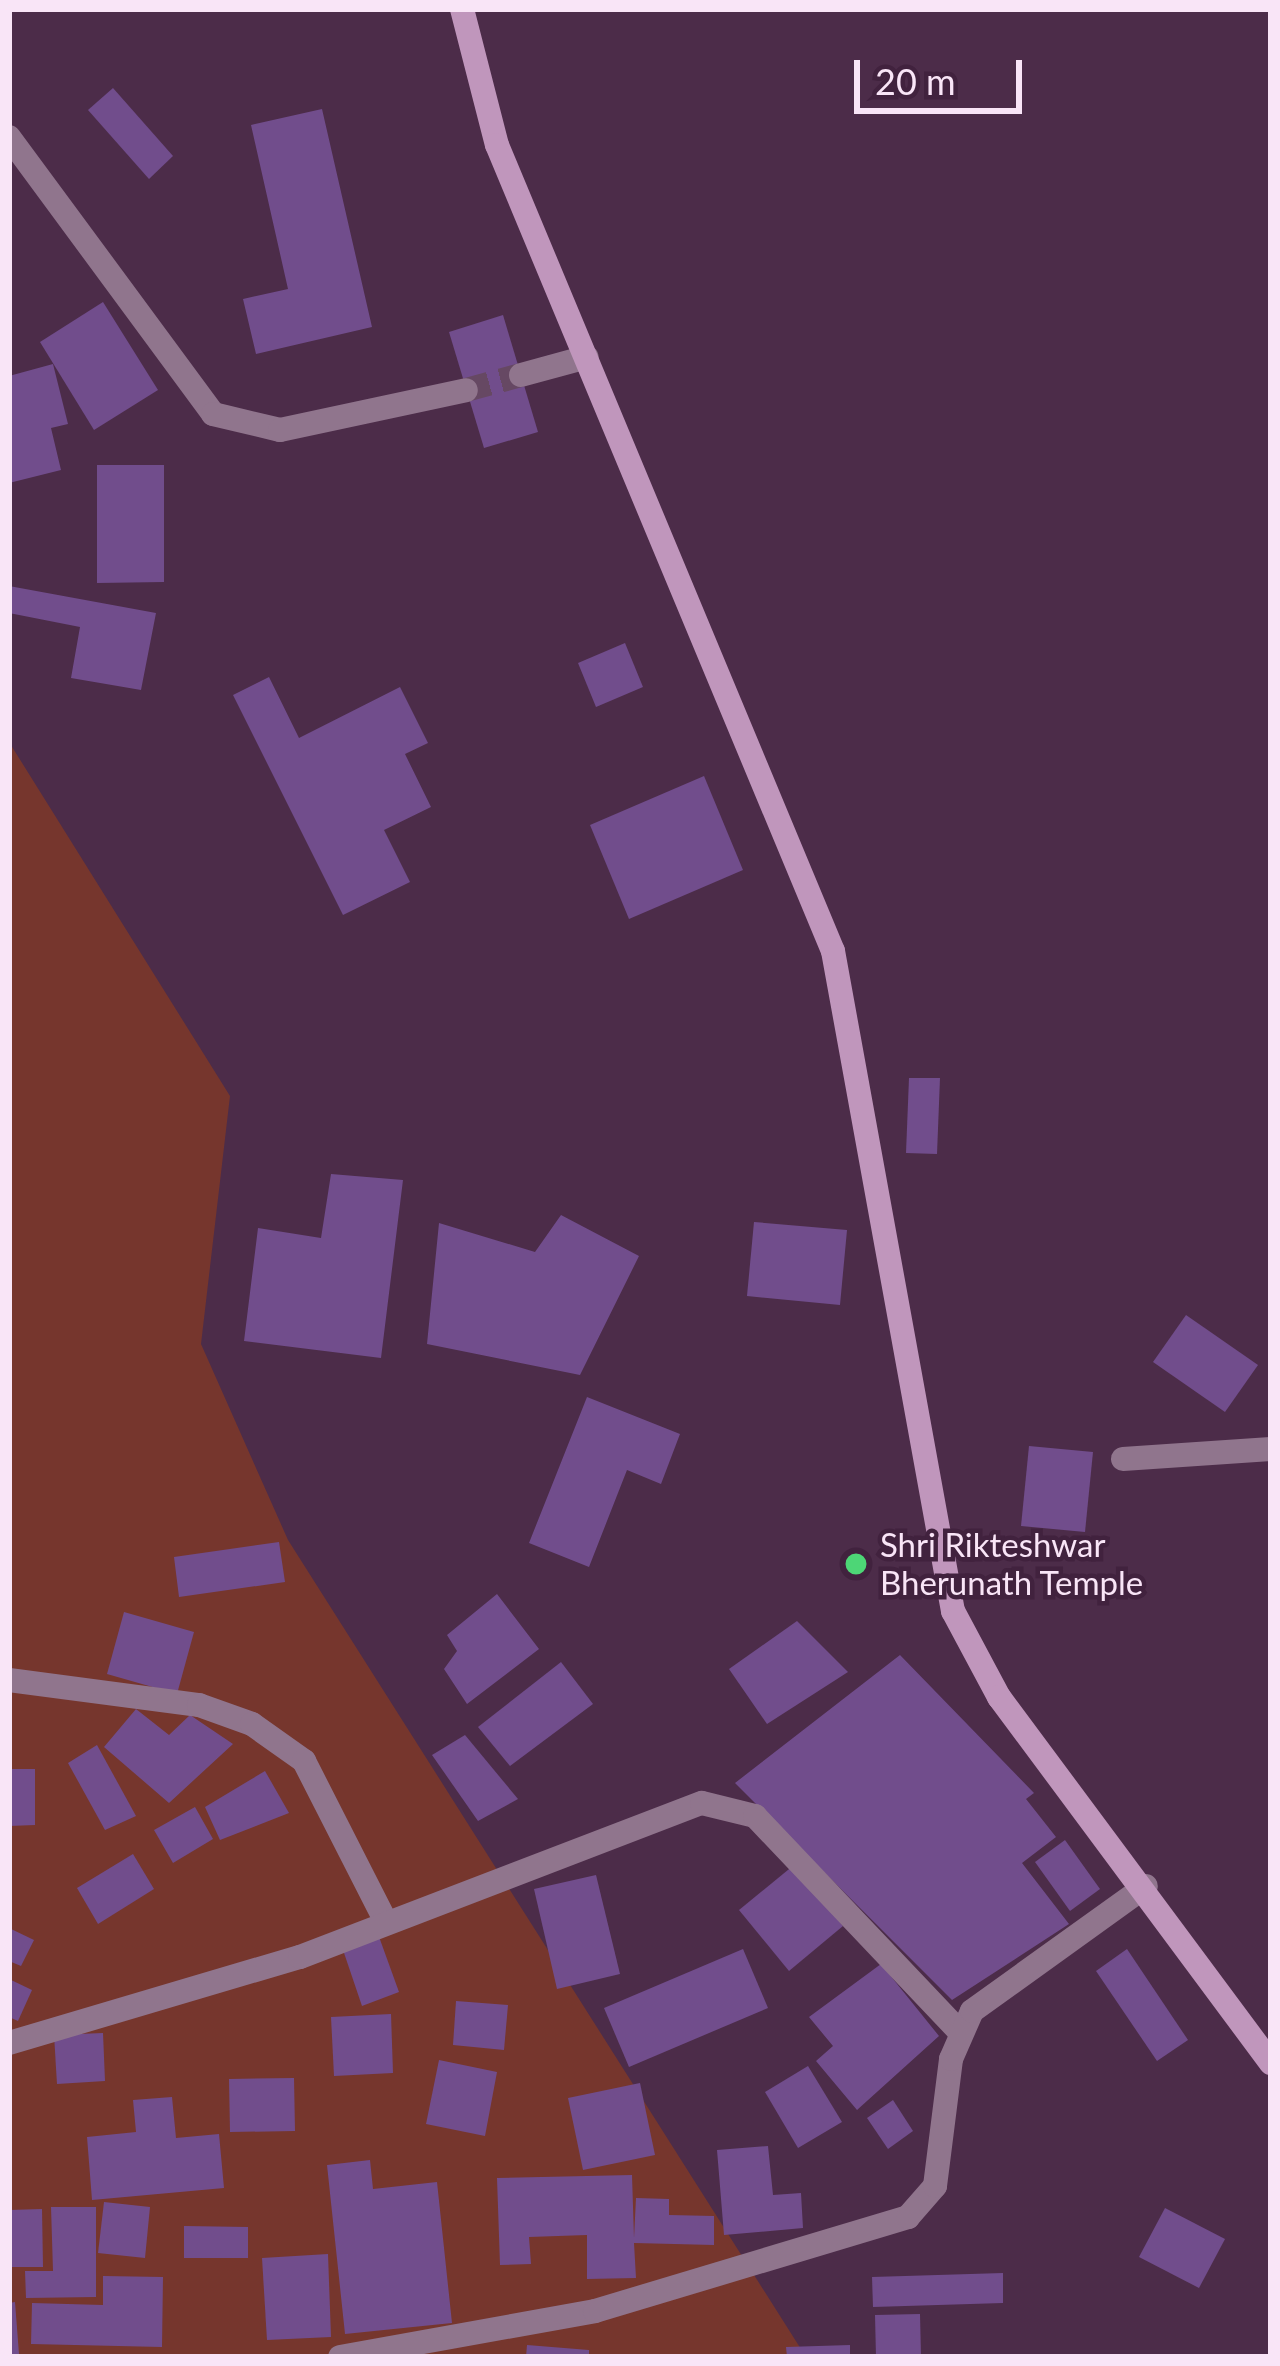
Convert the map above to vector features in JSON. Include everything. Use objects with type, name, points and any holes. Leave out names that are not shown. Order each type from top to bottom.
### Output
[{"type":"main road","points":[[462,9],[497,145],[848,1002],[953,1611],[999,1697],[1147,1886],[1271,2063]]},
{"type":"street","points":[[9,136],[213,414],[280,430],[466,390]]},
{"type":"street","points":[[521,375],[587,357]]},
{"type":"street","points":[[1123,1459],[1271,1450]]},
{"type":"street","points":[[9,1680],[199,1705],[252,1724],[304,1761],[385,1920]]},
{"type":"street","points":[[9,2044],[299,1957],[385,1920],[702,1803],[736,1804],[959,2031]]},
{"type":"street","points":[[340,2357],[388,2355],[595,2311],[908,2217],[934,2186],[959,2031],[1147,1886]]},
{"type":"shaded area","points":[[9,742],[230,1096],[201,1344],[288,1540],[806,2357],[9,2357]]},
{"type":"building","points":[[113,88],[173,156],[149,179],[88,110]]},
{"type":"building","points":[[322,109],[372,327],[256,354],[243,299],[288,289],[251,125]]},
{"type":"building","points":[[103,302],[158,390],[94,430],[40,342]]},
{"type":"building","points":[[503,315],[538,432],[484,448],[449,332]]},
{"type":"building","points":[[53,364],[68,424],[51,428],[61,470],[9,483],[9,376]]},
{"type":"building","points":[[97,465],[164,465],[164,582],[97,583]]},
{"type":"building","points":[[9,586],[156,613],[141,690],[71,678],[80,627],[9,613]]},
{"type":"building","points":[[625,643],[643,687],[596,707],[578,663]]},
{"type":"building","points":[[269,677],[299,738],[400,687],[428,743],[405,754],[431,807],[384,830],[410,882],[343,915],[233,695]]},
{"type":"building","points":[[704,776],[743,870],[629,919],[590,825]]},
{"type":"building","points":[[909,1078],[940,1078],[937,1154],[906,1153]]},
{"type":"building","points":[[331,1174],[403,1180],[381,1358],[244,1341],[258,1228],[321,1238]]},
{"type":"building","points":[[561,1215],[639,1256],[580,1375],[427,1344],[439,1223],[535,1252]]},
{"type":"building","points":[[754,1222],[847,1230],[840,1305],[747,1296]]},
{"type":"building","points":[[1186,1315],[1258,1365],[1225,1412],[1153,1362]]},
{"type":"building","points":[[587,1397],[680,1434],[661,1484],[627,1470],[589,1567],[529,1543]]},
{"type":"building","points":[[1029,1446],[1093,1452],[1085,1532],[1021,1526]]},
{"type":"building","points":[[279,1542],[285,1582],[179,1597],[174,1557]]},
{"type":"building","points":[[497,1594],[539,1649],[467,1704],[444,1669],[457,1651],[447,1635]]},
{"type":"building","points":[[124,1612],[194,1632],[177,1694],[107,1674]]},
{"type":"building","points":[[797,1621],[848,1672],[767,1724],[729,1669]]},
{"type":"building","points":[[900,1655],[1034,1793],[1026,1799],[1056,1837],[1022,1863],[1069,1924],[952,2000],[735,1783]]},
{"type":"building","points":[[561,1662],[593,1704],[510,1766],[478,1727]]},
{"type":"building","points":[[136,1709],[169,1735],[190,1715],[233,1744],[169,1803],[104,1747]]},
{"type":"building","points":[[465,1735],[518,1799],[478,1821],[432,1755]]},
{"type":"building","points":[[97,1745],[136,1816],[105,1830],[68,1763]]},
{"type":"building","points":[[9,1769],[35,1769],[35,1825],[9,1826]]},
{"type":"building","points":[[265,1771],[289,1813],[220,1840],[205,1807]]},
{"type":"building","points":[[195,1807],[213,1839],[173,1863],[154,1830]]},
{"type":"building","points":[[1065,1840],[1100,1889],[1070,1911],[1035,1862]]},
{"type":"building","points":[[133,1854],[154,1889],[98,1924],[77,1888]]},
{"type":"building","points":[[794,1865],[843,1926],[789,1971],[739,1910]]},
{"type":"building","points":[[596,1875],[620,1974],[557,1989],[534,1889]]},
{"type":"building","points":[[9,1928],[34,1940],[21,1966],[9,1961]]},
{"type":"building","points":[[378,1934],[399,1992],[362,2006],[342,1947]]},
{"type":"building","points":[[743,1949],[768,2008],[629,2067],[604,2008]]},
{"type":"building","points":[[1127,1949],[1188,2040],[1157,2061],[1096,1971]]},
{"type":"building","points":[[881,1964],[939,2036],[857,2110],[816,2061],[833,2046],[809,2017]]},
{"type":"building","points":[[9,1979],[32,1990],[18,2021],[9,2017]]},
{"type":"building","points":[[456,2001],[508,2005],[504,2050],[453,2045]]},
{"type":"building","points":[[391,2014],[393,2073],[334,2076],[331,2017]]},
{"type":"building","points":[[103,2033],[105,2081],[57,2084],[54,2035]]},
{"type":"building","points":[[439,2060],[497,2072],[485,2136],[426,2124]]},
{"type":"building","points":[[808,2066],[842,2122],[798,2148],[765,2092]]},
{"type":"building","points":[[294,2078],[295,2131],[230,2132],[229,2079]]},
{"type":"building","points":[[640,2083],[655,2155],[583,2170],[568,2098]]},
{"type":"building","points":[[172,2097],[176,2138],[219,2134],[224,2188],[92,2200],[87,2137],[136,2132],[133,2100]]},
{"type":"building","points":[[893,2100],[913,2131],[888,2149],[867,2118]]},
{"type":"building","points":[[768,2146],[773,2195],[801,2193],[803,2228],[724,2235],[717,2150]]},
{"type":"building","points":[[370,2160],[373,2189],[437,2182],[452,2323],[345,2334],[327,2165]]},
{"type":"building","points":[[632,2175],[634,2238],[636,2198],[669,2199],[669,2215],[714,2216],[714,2245],[634,2243],[636,2278],[587,2279],[587,2235],[529,2237],[531,2264],[500,2265],[497,2178]]},
{"type":"building","points":[[104,2202],[150,2207],[145,2258],[98,2253]]},
{"type":"building","points":[[51,2207],[96,2207],[96,2297],[26,2298],[25,2271],[53,2271]]},
{"type":"building","points":[[1165,2208],[1225,2239],[1199,2288],[1139,2257]]},
{"type":"building","points":[[42,2209],[43,2267],[9,2267],[9,2210]]},
{"type":"building","points":[[184,2226],[248,2227],[248,2258],[184,2258]]},
{"type":"building","points":[[328,2254],[331,2337],[267,2340],[262,2258]]},
{"type":"building","points":[[1003,2273],[1003,2303],[873,2307],[872,2277]]},
{"type":"building","points":[[103,2276],[163,2277],[162,2347],[31,2344],[32,2303],[103,2305]]},
{"type":"building","points":[[15,2302],[19,2354],[9,2355],[9,2303]]},
{"type":"building","points":[[920,2314],[921,2357],[876,2357],[875,2315]]},
{"type":"building","points":[[527,2345],[589,2350],[589,2357],[526,2357]]},
{"type":"building","points":[[850,2345],[850,2357],[787,2357],[786,2347]]},
{"type":"tunnel","points":[[466,390],[521,375]]},
{"type":"place","name":"Shri Rikteshwar Bherunath Temple","points":[[856,1564]]}]
